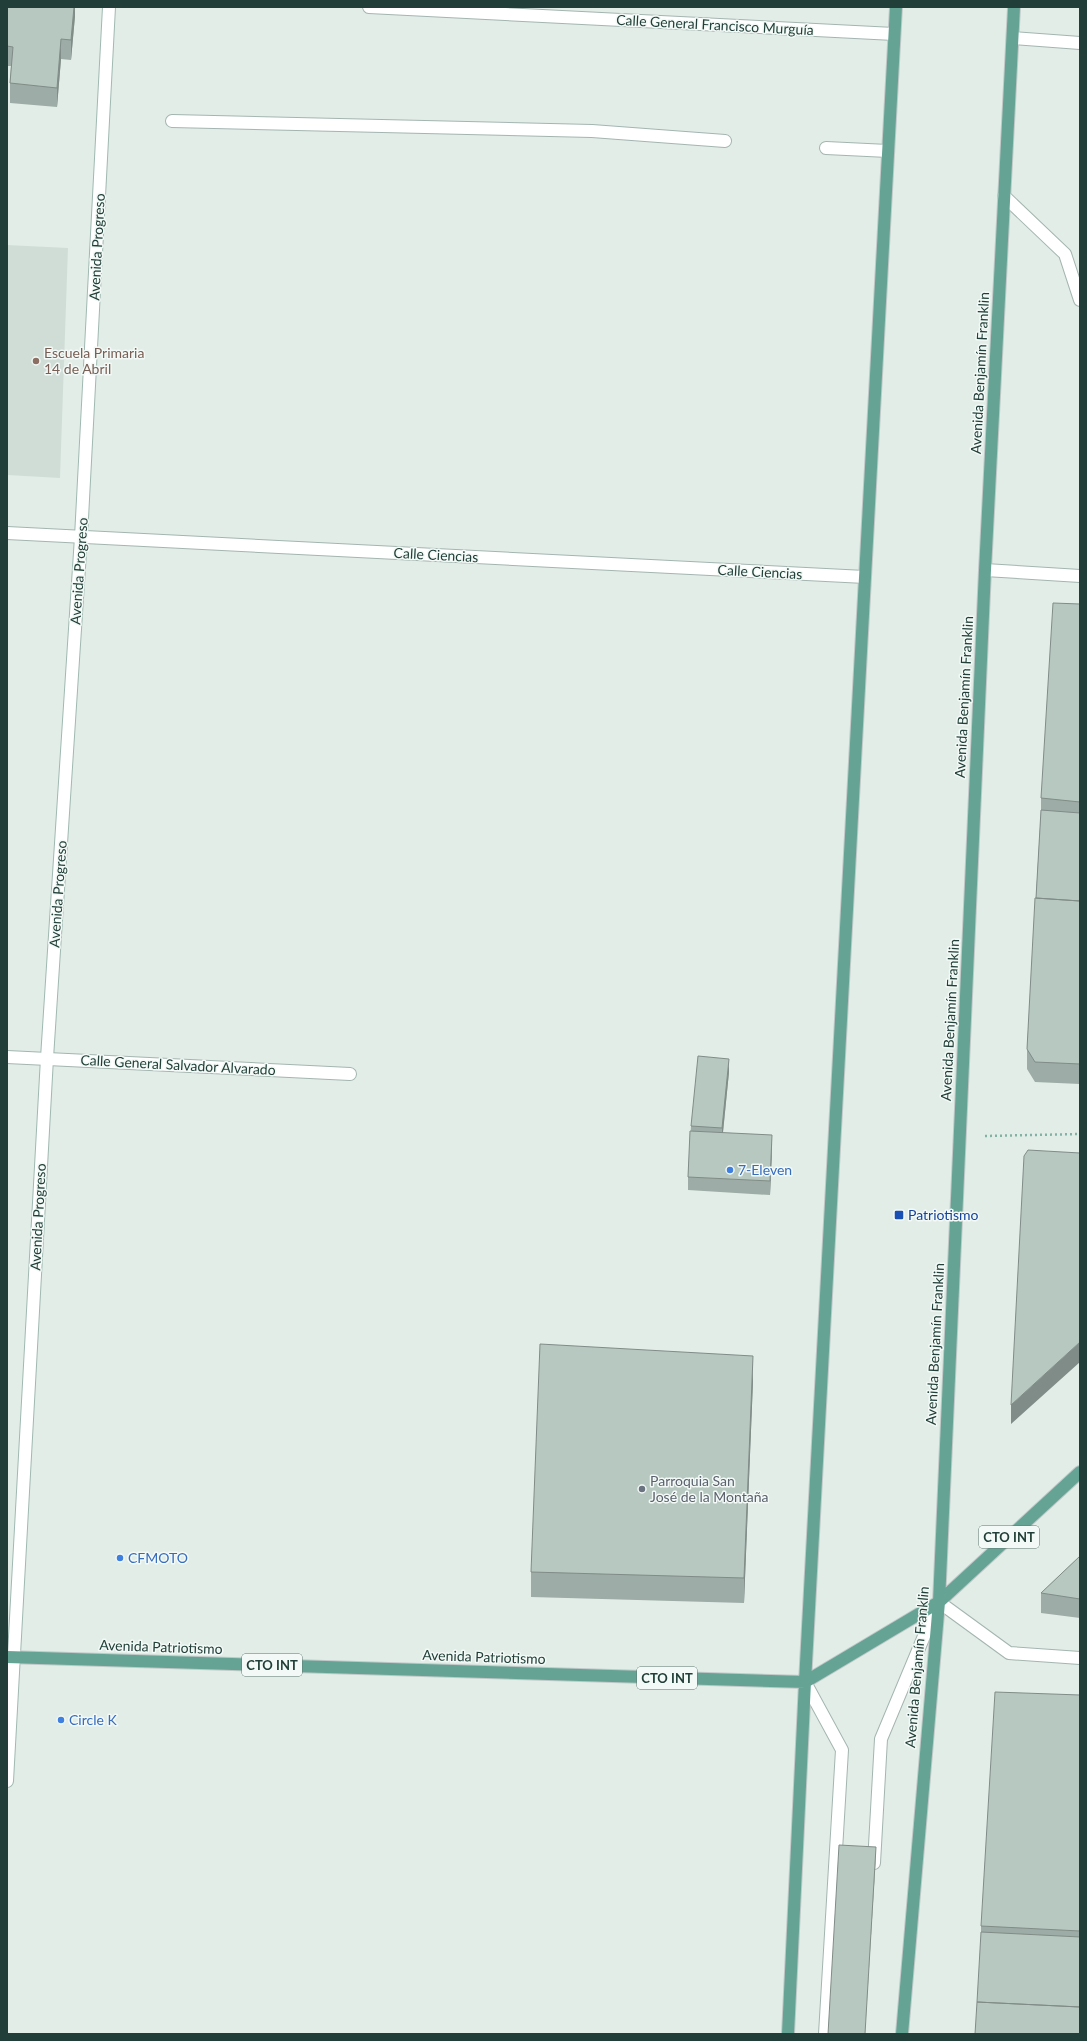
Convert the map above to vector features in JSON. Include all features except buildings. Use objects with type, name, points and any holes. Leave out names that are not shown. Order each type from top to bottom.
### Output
[{"type":"main road","points":[[788,2034],[805,1682],[896,7]]},
{"type":"main road","name":"Avenida Benjamín Franklin","points":[[902,2034],[927,1725],[939,1602],[985,570],[1014,7]]},
{"type":"main road","name":"CTO INT","points":[[805,1682],[939,1602],[1080,1472]]},
{"type":"main road","name":"Avenida Patriotismo","points":[[11,1657],[805,1682]]},
{"type":"street","name":"Avenida Progreso","points":[[7,1781],[11,1657],[47,1058],[81,537],[109,7]]},
{"type":"street","name":"Calle General Francisco Murguía","points":[[369,7],[894,34]]},
{"type":"street","points":[[1013,38],[1080,43]]},
{"type":"street","points":[[172,121],[592,131],[725,141]]},
{"type":"street","points":[[826,148],[888,151]]},
{"type":"street","points":[[1004,196],[1065,254],[1080,300]]},
{"type":"street","name":"Calle Ciencias","points":[[7,533],[865,577]]},
{"type":"street","points":[[985,570],[1080,576]]},
{"type":"street","name":"Calle General Salvador Alvarado","points":[[7,1057],[350,1074]]},
{"type":"street","points":[[873,1874],[881,1739],[939,1602],[1009,1653],[1080,1658]]},
{"type":"street","points":[[805,1682],[842,1750],[825,2034]]},
{"type":"path","points":[[960,1136],[1080,1134]]},
{"type":"shaded area","name":"Escuela Primaria 14 de Abril","points":[[7,245],[68,248],[60,478],[7,475]]},
{"type":"place","name":"Escuela Primaria 14 de Abril","points":[[36,361]]},
{"type":"place","name":"7-Eleven","points":[[730,1170]]},
{"type":"place","name":"Patriotismo","points":[[899,1215]]},
{"type":"place","name":"Parroquia San José de la Montaña","points":[[642,1489]]},
{"type":"place","name":"CFMOTO","points":[[120,1558]]},
{"type":"place","name":"Circle K","points":[[61,1720]]}]
